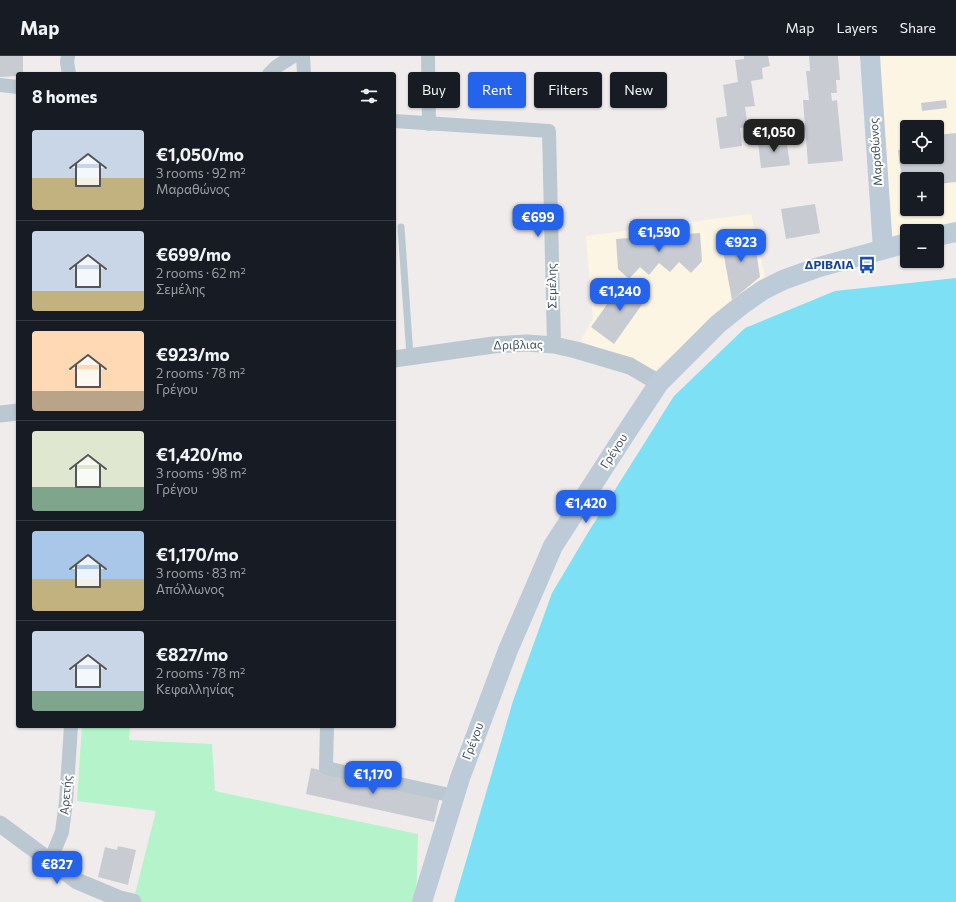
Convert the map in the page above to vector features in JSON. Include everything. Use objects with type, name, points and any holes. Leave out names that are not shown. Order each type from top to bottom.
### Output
[{"type":"main road","name":"Μαραθώνος","points":[[870,56],[883,249]]},
{"type":"main road","points":[[944,235],[956,232]]},
{"type":"main road","name":"Γρέγου","points":[[422,902],[460,778],[508,650],[553,546],[659,384],[718,324],[743,304],[764,290],[803,272],[900,245]]},
{"type":"street","points":[[68,56],[67,62],[69,72]]},
{"type":"street","points":[[271,72],[292,56]]},
{"type":"street","points":[[303,56],[304,72]]},
{"type":"street","points":[[396,121],[429,124],[428,56]]},
{"type":"street","points":[[0,85],[16,87]]},
{"type":"street","name":"Σεμέλης","points":[[429,124],[549,131],[554,345]]},
{"type":"street","name":"Δριβλιας","points":[[402,357],[493,345],[527,343],[554,345],[630,366],[659,384]]},
{"type":"street","points":[[0,414],[16,412]]},
{"type":"street","name":"Αρετής","points":[[50,861],[62,832],[66,802],[71,728]]},
{"type":"street","points":[[327,728],[326,768],[454,796]]},
{"type":"street","points":[[0,824],[77,881],[120,899],[133,902]]},
{"type":"lane","points":[[401,227],[402,357]]},
{"type":"shaded area","points":[[879,56],[956,56],[956,223],[944,226],[944,224],[900,224],[900,236],[888,239]]},
{"type":"shaded area","points":[[751,214],[765,277],[655,370],[580,341],[593,319],[586,236]]},
{"type":"green space","points":[[82,728],[130,728],[129,740],[212,744],[215,791],[418,834],[416,902],[133,902],[156,811],[77,801]]},
{"type":"water","points":[[956,278],[956,902],[454,902],[513,701],[552,593],[674,396],[745,328],[835,291]]},
{"type":"building","points":[[0,56],[23,56],[23,72],[16,72],[16,76],[0,77]]},
{"type":"building","points":[[744,56],[768,56],[770,66],[762,68],[763,79],[751,81],[755,106],[745,107],[748,127],[740,128],[742,146],[720,149],[716,118],[727,116],[723,85],[738,82],[735,60],[744,59]]},
{"type":"building","points":[[809,56],[838,56],[840,80],[836,80],[837,93],[831,93],[832,101],[837,100],[843,161],[808,164],[803,100],[809,100],[806,71],[810,71]]},
{"type":"building","points":[[946,100],[947,108],[922,111],[921,103]]},
{"type":"building","points":[[956,133],[956,182],[944,183],[944,172],[901,172],[898,150],[900,150],[900,164],[944,164],[944,134]]},
{"type":"building","points":[[786,138],[790,165],[761,168],[758,142]]},
{"type":"building","points":[[815,204],[820,233],[786,239],[781,209]]},
{"type":"building","points":[[700,233],[702,261],[691,273],[679,262],[670,272],[659,263],[649,275],[640,267],[629,279],[618,269],[616,239]]},
{"type":"building","points":[[754,236],[760,277],[732,300],[721,240]]},
{"type":"building","points":[[625,279],[648,296],[614,344],[591,327]]},
{"type":"building","points":[[311,768],[440,796],[434,822],[306,794]]},
{"type":"building","points":[[118,846],[136,850],[128,885],[98,877],[105,847],[117,850]]},
{"type":"place","name":"ΔΡΙΒΛΙΑ","points":[[867,265]]}]
